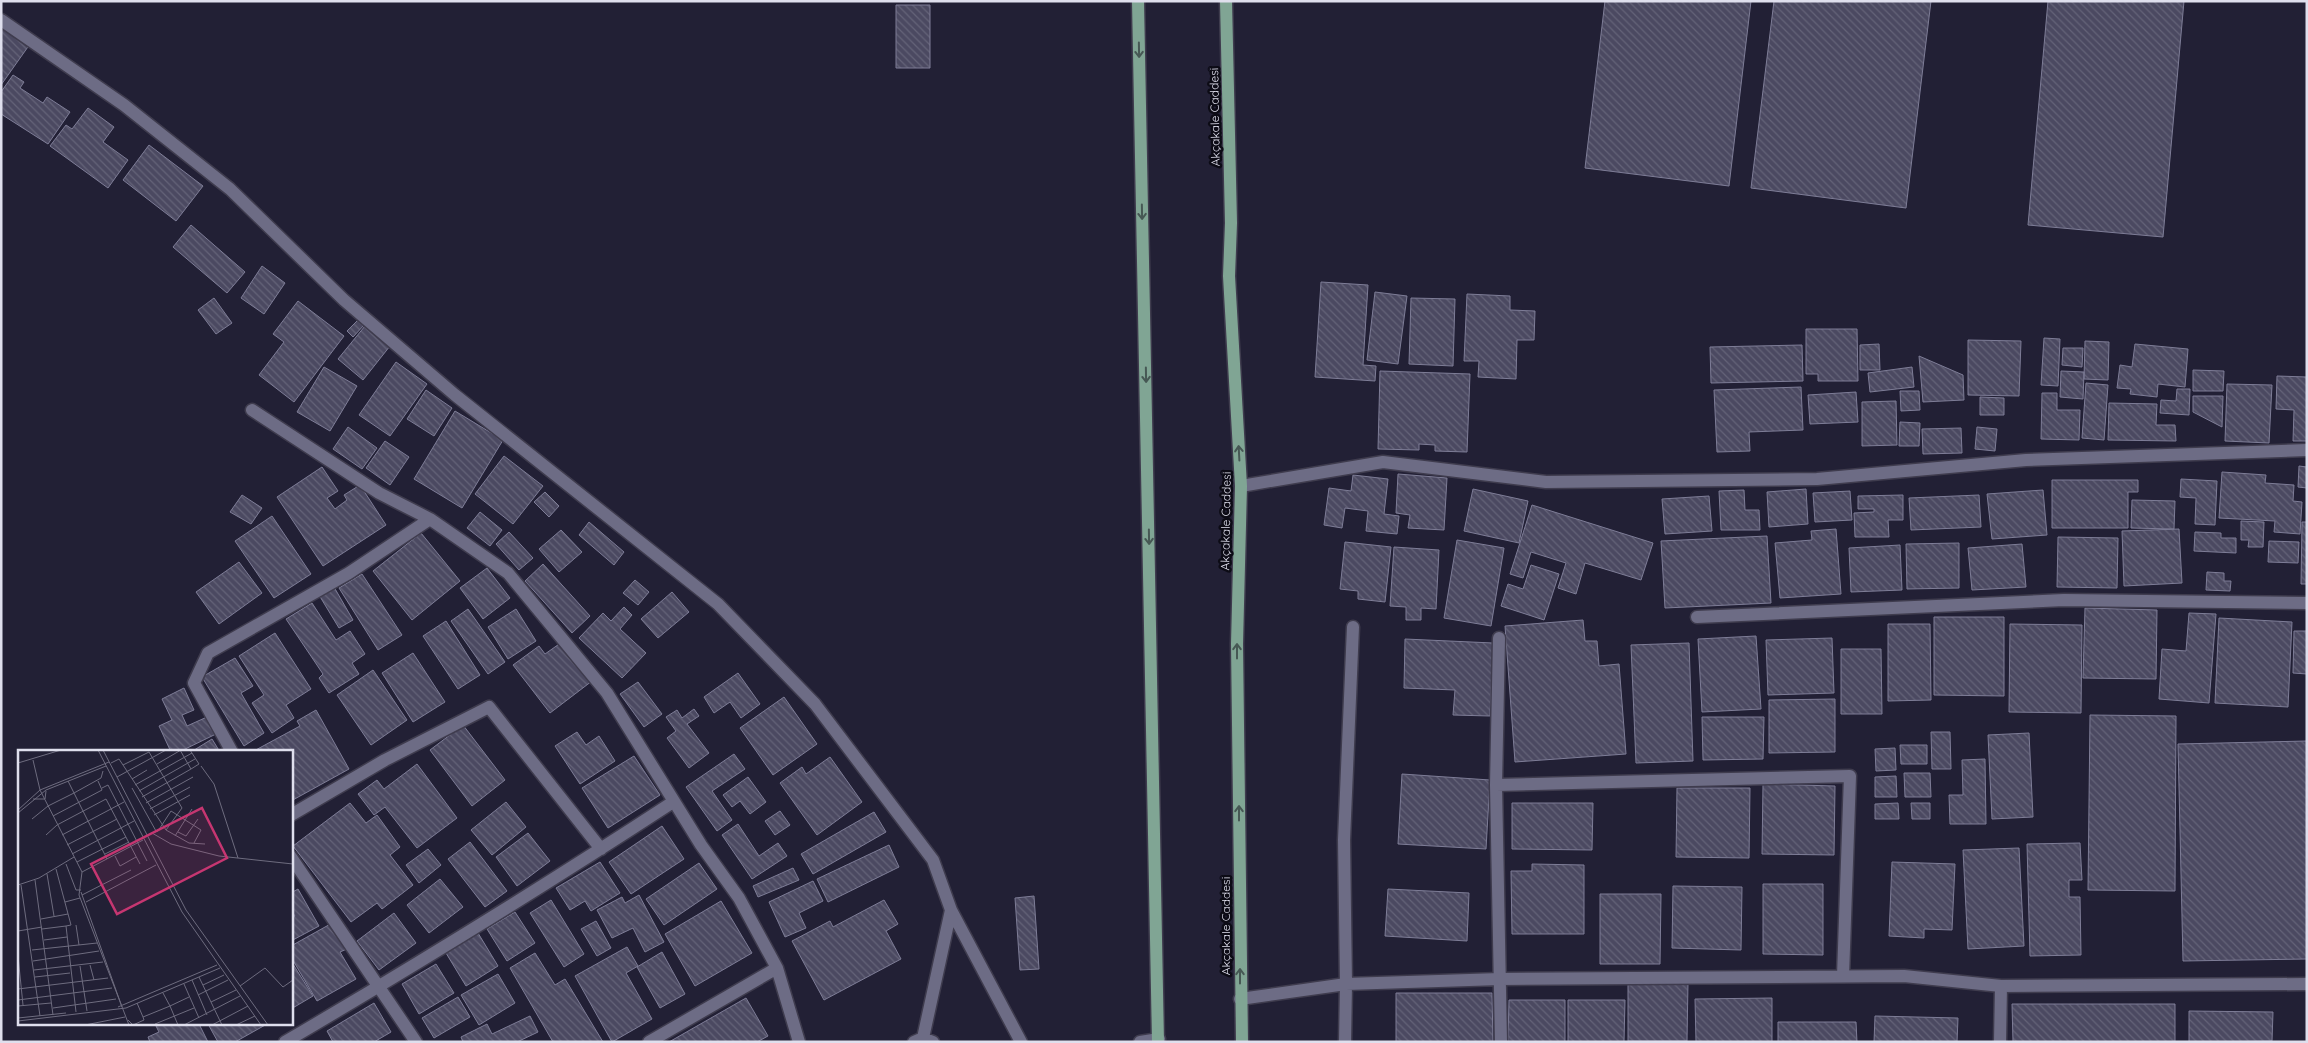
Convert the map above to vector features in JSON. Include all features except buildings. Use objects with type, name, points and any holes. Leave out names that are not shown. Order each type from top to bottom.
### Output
[{"type":"main road","points":[[1138,1],[1158,1041]]},
{"type":"main road","name":"Akçakale Caddesi","points":[[1226,1],[1231,223],[1229,276],[1241,486],[1237,644],[1242,1042]]},
{"type":"street","points":[[1,20],[124,105],[230,189],[344,300],[455,395],[718,604],[815,704],[933,860],[951,910],[1021,1042]]},
{"type":"street","points":[[252,410],[379,493],[430,519],[508,573],[607,693],[673,802],[739,898],[777,968],[799,1042]]},
{"type":"street","points":[[1241,486],[1383,462],[1546,482],[1798,479],[2026,460],[2307,450]]},
{"type":"street","points":[[231,750],[194,683],[208,653],[350,573],[430,519]]},
{"type":"street","points":[[1697,617],[2064,600],[2307,604]]},
{"type":"street","points":[[1344,1042],[1346,984],[1344,840],[1353,627]]},
{"type":"street","points":[[1499,638],[1496,785],[1501,1042]]},
{"type":"street","points":[[292,815],[385,760],[489,707],[601,849]]},
{"type":"street","points":[[1496,785],[1850,776],[1843,976]]},
{"type":"street","points":[[285,1042],[380,986],[601,849],[673,802]]},
{"type":"street","points":[[292,858],[380,986],[416,1042]]},
{"type":"street","points":[[923,1040],[951,910]]},
{"type":"street","points":[[649,1042],[777,968]]},
{"type":"street","points":[[1240,999],[1346,984],[1500,979],[1904,976],[2001,986],[2307,984]]},
{"type":"street","points":[[2000,1042],[2001,986]]},
{"type":"street","points":[[1140,1042],[1158,1041]]}]
